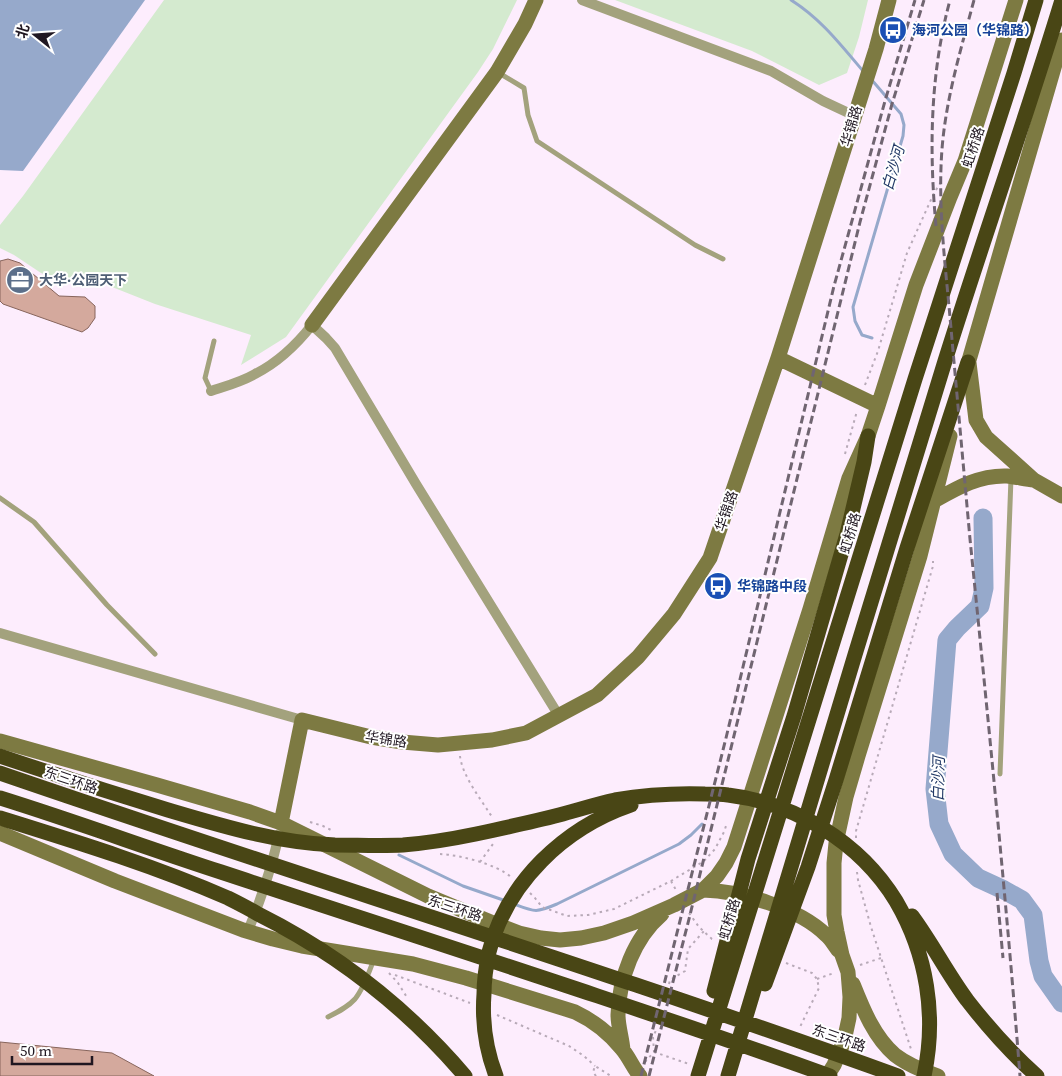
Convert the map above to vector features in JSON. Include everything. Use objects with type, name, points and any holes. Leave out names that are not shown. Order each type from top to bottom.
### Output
[{"type":"highway","name":"虹桥路","points":[[696,1076],[1036,0]]},
{"type":"highway","points":[[728,1076],[877,580],[944,366],[1038,81],[1062,0]]},
{"type":"highway","points":[[728,1076],[808,867],[907,548],[968,362]]},
{"type":"highway","points":[[696,1076],[718,974],[740,887],[794,716],[847,534],[864,462],[868,436]]},
{"type":"highway","points":[[0,756],[209,822],[285,840],[330,845],[402,845],[435,841],[543,819],[614,800],[644,796],[727,794],[782,808],[809,820],[830,833],[851,849],[872,869],[914,919],[966,999],[1009,1049],[1037,1076]]},
{"type":"highway","name":"东三环路","points":[[0,773],[130,818],[551,957],[898,1076]]},
{"type":"highway","points":[[496,1076],[492,1067],[486,1036],[483,1008],[484,978],[489,952],[499,924],[512,898],[529,874],[545,858],[566,839],[592,822],[614,811],[643,801],[684,794]]},
{"type":"highway","points":[[0,798],[582,990],[828,1076]]},
{"type":"highway","points":[[0,818],[192,883],[230,899],[275,922],[355,973],[391,1001],[429,1036],[465,1076]]},
{"type":"highway","points":[[886,885],[904,915],[918,949],[927,984],[930,1039],[921,1072]]},
{"type":"main road","points":[[312,325],[497,72],[536,0]]},
{"type":"main road","name":"华锦路","points":[[302,720],[371,737],[438,745],[492,740],[526,733],[597,694],[638,657],[674,614],[710,558],[778,358],[876,49],[889,0]]},
{"type":"main road","points":[[703,890],[717,876],[734,847],[810,609],[849,478],[868,436],[916,285],[965,161],[1016,0]]},
{"type":"main road","points":[[828,1076],[844,1041],[850,1018],[850,997],[846,970],[834,915],[834,863],[839,830],[858,756],[920,556],[968,362],[1062,40]]},
{"type":"main road","points":[[778,358],[878,406]]},
{"type":"main road","points":[[968,362],[976,420],[986,437],[1034,480],[1062,496]]},
{"type":"main road","points":[[907,548],[934,501],[967,483],[985,478],[1006,476],[1034,480]]},
{"type":"main road","points":[[281,823],[302,720]]},
{"type":"main road","points":[[0,741],[250,812],[281,823],[444,903],[519,933],[560,940],[604,933],[633,923],[675,898],[703,890],[727,892],[784,908],[816,926],[827,935],[842,955]]},
{"type":"main road","points":[[0,833],[115,881],[273,939],[302,946],[413,964],[466,978],[575,1012],[590,1019],[603,1029],[641,1072]]},
{"type":"main road","points":[[623,1050],[618,1017],[620,998],[628,966],[642,936],[675,898]]},
{"type":"main road","points":[[846,970],[865,1012],[881,1040],[896,1056],[921,1072],[938,1076]]},
{"type":"street","points":[[582,0],[771,72],[854,116]]},
{"type":"street","points":[[211,391],[256,374],[278,359],[301,339],[312,325],[326,338],[335,348],[416,484],[559,716]]},
{"type":"street","points":[[0,633],[302,720]]},
{"type":"street","points":[[248,931],[274,856],[281,823]]},
{"type":"lane","points":[[497,72],[524,88],[528,115],[537,142],[695,245],[723,259]]},
{"type":"lane","points":[[211,391],[205,378],[214,341]]},
{"type":"lane","points":[[1000,774],[1011,477]]},
{"type":"lane","points":[[0,498],[34,522],[107,605],[155,654]]},
{"type":"lane","points":[[328,1017],[343,1009],[355,999],[364,984],[375,957]]},
{"type":"path","points":[[842,462],[854,426],[860,398],[878,351],[907,253],[934,193],[947,172]]},
{"type":"path","points":[[856,841],[856,832],[933,566],[933,557]]},
{"type":"path","points":[[461,762],[472,786],[490,814],[495,818]]},
{"type":"path","points":[[542,908],[567,916],[588,915],[614,909],[671,881],[704,861],[715,849],[727,824]]},
{"type":"path","points":[[480,862],[491,845],[499,840]]},
{"type":"path","points":[[857,870],[871,927],[921,1072]]},
{"type":"path","points":[[671,881],[675,898]]},
{"type":"path","points":[[689,913],[704,932],[712,939],[721,942]]},
{"type":"path","points":[[817,979],[881,958]]},
{"type":"path","points":[[784,962],[812,972],[817,979],[819,988],[797,1034]]},
{"type":"path","points":[[641,1072],[654,1052]]},
{"type":"path","points":[[596,1076],[593,1072],[595,1066],[612,1076]]},
{"type":"green space","points":[[164,0],[517,0],[493,49],[478,72],[286,337],[241,365],[251,335],[155,304],[107,285],[84,280],[58,280],[41,273],[0,248],[0,225],[23,196]]},
{"type":"green space","points":[[615,0],[868,0],[859,37],[847,73],[819,85],[752,51]]},
{"type":"water","points":[[0,0],[145,0],[23,171],[0,170]]},
{"type":"building","name":"大华·公园天下","points":[[8,259],[20,263],[59,296],[85,297],[95,306],[95,318],[88,328],[82,332],[3,304],[0,301],[0,261]]},
{"type":"building","points":[[0,1042],[112,1053],[154,1076],[0,1076]]},
{"type":"waterway","name":"白沙河","points":[[791,0],[812,15],[863,71]]},
{"type":"waterway","name":"白沙河","points":[[871,79],[901,114],[904,125],[903,136],[853,307],[855,321],[862,335],[872,338]]},
{"type":"waterway","name":"白沙河","points":[[983,518],[984,588],[980,606],[947,640],[935,789],[939,824],[953,854],[978,878],[1022,900],[1033,915],[1039,961],[1043,976],[1062,1003]]},
{"type":"waterway","points":[[514,904],[536,910],[557,904],[679,844],[702,824]]},
{"type":"waterway","points":[[399,855],[463,886],[506,901]]},
{"type":"railway","points":[[641,1076],[726,738],[834,286],[915,0]]},
{"type":"railway","points":[[649,1076],[860,222],[892,104],[924,0]]},
{"type":"railway","points":[[936,226],[932,169],[933,112],[938,56],[950,0]]},
{"type":"railway","points":[[974,0],[947,111],[942,149],[941,208],[1020,1076]]},
{"type":"railway","points":[[997,893],[1003,958]]},
{"type":"place","name":"海河公园（华锦路）","points":[[893,30]]},
{"type":"place","name":"大华·公园天下","points":[[20,280]]},
{"type":"place","name":"华锦路中段","points":[[718,586]]}]
